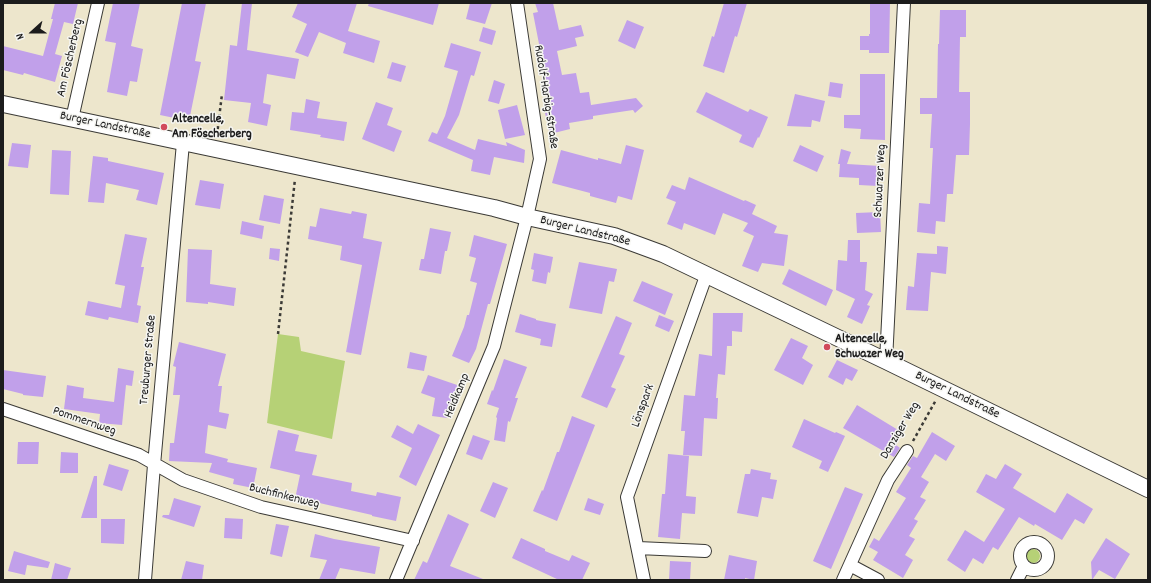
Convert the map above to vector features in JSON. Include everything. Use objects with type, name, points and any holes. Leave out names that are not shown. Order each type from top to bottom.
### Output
[{"type":"street","name":"Am Föscherberg","points":[[72,119],[98,3]]},
{"type":"street","name":"Rudolf-Harbig-Straße","points":[[517,3],[540,159],[528,217]]},
{"type":"street","name":"Schwarzer Weg","points":[[886,361],[904,3]]},
{"type":"street","name":"Burger Landstraße","points":[[3,104],[494,208],[614,236],[663,254],[1148,489]]},
{"type":"street","name":"Treuburger Straße","points":[[145,580],[183,143]]},
{"type":"street","name":"Heidkamp","points":[[396,580],[494,346],[528,217]]},
{"type":"street","name":"Lönspark","points":[[644,580],[627,497],[706,276]]},
{"type":"street","name":"Pommernweg","points":[[3,409],[139,455],[154,465]]},
{"type":"street","name":"Danziger Weg","points":[[850,565],[888,480],[907,451]]},
{"type":"street","name":"Buchfinkenweg","points":[[154,465],[183,480],[261,507],[413,541]]},
{"type":"street","points":[[638,548],[705,551]]},
{"type":"street","points":[[843,580],[850,565],[878,580]]},
{"type":"street","points":[[1017,580],[1024,566]]},
{"type":"path","points":[[216,150],[222,94]]},
{"type":"path","points":[[278,334],[296,166]]},
{"type":"path","name":"Danziger Weg","points":[[907,451],[938,396]]},
{"type":"green space","points":[[278,334],[299,337],[301,351],[345,361],[332,439],[267,423]]},
{"type":"green space","points":[[1030,549],[1036,549],[1040,553],[1040,559],[1036,563],[1030,563],[1026,559],[1026,553]]},
{"type":"building","points":[[55,3],[78,3],[73,24],[64,22],[55,54],[62,56],[55,82],[24,73],[23,75],[3,70],[3,46],[43,56],[53,19],[51,19]]},
{"type":"building","points":[[113,3],[140,3],[131,46],[143,49],[137,82],[130,81],[127,96],[107,92],[116,43],[105,41]]},
{"type":"building","points":[[182,3],[206,3],[195,61],[201,62],[189,121],[160,115]]},
{"type":"building","points":[[242,3],[252,3],[247,50],[299,59],[295,79],[267,74],[263,103],[271,105],[267,126],[248,122],[251,103],[224,100],[230,45],[237,46]]},
{"type":"building","points":[[298,3],[357,3],[348,31],[380,41],[374,63],[343,53],[346,43],[319,32],[308,57],[295,52],[307,24],[292,17]]},
{"type":"building","points":[[369,3],[439,3],[433,25],[368,6]]},
{"type":"building","points":[[470,3],[492,3],[485,24],[466,19]]},
{"type":"building","points":[[535,3],[553,3],[559,30],[581,25],[584,36],[575,38],[577,46],[557,51],[562,75],[576,73],[580,93],[589,92],[591,105],[636,98],[643,106],[635,113],[633,110],[593,116],[593,119],[569,123],[570,129],[550,134],[545,113],[550,112],[542,67],[540,67],[537,50],[540,49],[533,13],[538,12]]},
{"type":"building","points":[[724,3],[747,3],[724,73],[703,66],[712,36],[714,37]]},
{"type":"building","points":[[870,3],[890,3],[889,53],[869,53],[869,50],[860,50],[860,36],[869,36],[870,34]]},
{"type":"building","points":[[940,10],[966,10],[966,37],[960,37],[959,92],[970,92],[970,124],[969,155],[956,155],[953,194],[947,194],[945,222],[936,221],[935,234],[917,232],[919,203],[930,204],[933,148],[930,148],[932,114],[920,114],[920,98],[937,98]]},
{"type":"building","points":[[627,20],[644,27],[635,49],[618,41]]},
{"type":"building","points":[[483,27],[496,31],[492,45],[479,41]]},
{"type":"building","points":[[451,43],[481,52],[474,76],[471,75],[459,115],[447,138],[475,150],[478,139],[507,146],[506,142],[525,150],[524,163],[494,157],[490,175],[471,171],[473,160],[428,141],[432,132],[437,134],[445,116],[458,71],[444,67]]},
{"type":"building","points":[[392,62],[406,66],[401,82],[387,78]]},
{"type":"building","points":[[860,74],[885,74],[885,140],[860,139],[861,129],[844,128],[844,115],[860,115]]},
{"type":"building","points":[[494,80],[505,84],[499,104],[488,101]]},
{"type":"building","points":[[830,82],[843,84],[841,98],[828,96]]},
{"type":"building","points":[[706,92],[748,112],[750,109],[768,117],[753,148],[739,142],[742,135],[696,112]]},
{"type":"building","points":[[795,94],[825,101],[820,122],[812,120],[811,127],[787,126]]},
{"type":"building","points":[[306,99],[320,102],[317,118],[347,122],[344,141],[320,137],[321,135],[290,130],[292,112],[304,113]]},
{"type":"building","points":[[376,102],[393,108],[387,125],[402,131],[394,152],[362,139]]},
{"type":"building","points":[[517,105],[525,135],[505,139],[498,110]]},
{"type":"building","points":[[12,143],[31,145],[28,168],[8,166]]},
{"type":"building","points":[[626,145],[644,150],[632,200],[618,196],[616,203],[590,196],[590,193],[552,183],[561,150],[598,160],[598,158],[621,164]]},
{"type":"building","points":[[800,145],[824,156],[817,172],[793,161]]},
{"type":"building","points":[[841,149],[851,152],[847,164],[880,166],[878,186],[859,185],[859,178],[839,177],[840,164],[838,164]]},
{"type":"building","points":[[52,150],[71,151],[69,195],[50,194]]},
{"type":"building","points":[[93,156],[108,158],[108,161],[164,173],[157,205],[136,200],[139,190],[106,183],[104,203],[88,202]]},
{"type":"building","points":[[689,177],[756,205],[752,214],[777,226],[774,233],[788,235],[784,266],[762,263],[758,272],[742,266],[754,236],[743,231],[748,223],[723,213],[715,235],[684,223],[682,230],[667,224],[676,202],[666,198],[672,185],[685,190]]},
{"type":"building","points":[[200,180],[224,184],[220,209],[195,205]]},
{"type":"building","points":[[264,195],[284,199],[280,224],[259,220]]},
{"type":"building","points":[[320,208],[351,214],[352,211],[367,214],[363,238],[382,242],[361,355],[346,352],[362,265],[340,260],[342,246],[308,239],[310,226],[316,227]]},
{"type":"building","points":[[880,212],[881,232],[857,233],[856,213]]},
{"type":"building","points":[[242,221],[264,226],[262,239],[240,234]]},
{"type":"building","points":[[430,228],[451,232],[447,251],[445,251],[441,274],[419,270],[421,259],[424,259]]},
{"type":"building","points":[[125,234],[147,238],[141,267],[144,267],[137,305],[141,306],[138,323],[109,317],[108,320],[85,315],[88,301],[121,308],[125,286],[115,284]]},
{"type":"building","points":[[474,235],[507,244],[490,304],[488,304],[476,349],[469,363],[452,356],[464,327],[467,315],[469,315],[477,283],[470,281],[476,258],[469,256]]},
{"type":"building","points":[[848,240],[860,240],[860,262],[867,262],[865,290],[873,294],[867,305],[870,306],[862,324],[847,317],[855,299],[836,290],[838,260],[847,261]]},
{"type":"building","points":[[937,246],[948,247],[946,274],[931,272],[928,311],[906,310],[908,286],[914,287],[917,253],[937,254]]},
{"type":"building","points":[[270,248],[280,249],[279,261],[269,259]]},
{"type":"building","points":[[188,249],[212,250],[210,284],[236,288],[234,306],[208,302],[208,304],[186,302]]},
{"type":"building","points":[[534,253],[553,257],[546,284],[532,281],[534,270],[531,269]]},
{"type":"building","points":[[579,262],[617,269],[614,282],[609,281],[602,314],[569,308]]},
{"type":"building","points":[[789,269],[833,290],[826,306],[782,284]]},
{"type":"building","points":[[642,281],[673,294],[665,315],[633,301]]},
{"type":"building","points":[[713,313],[743,313],[742,332],[732,331],[732,346],[727,346],[725,375],[718,374],[716,398],[718,398],[717,419],[704,418],[702,456],[683,455],[685,431],[681,431],[684,395],[695,396],[699,354],[712,356]]},
{"type":"building","points":[[520,314],[536,320],[556,324],[552,347],[540,345],[541,339],[515,332]]},
{"type":"building","points":[[659,315],[674,321],[669,332],[655,326]]},
{"type":"building","points":[[616,316],[632,323],[619,354],[625,356],[611,387],[616,389],[607,408],[581,397]]},
{"type":"building","points":[[791,338],[808,346],[802,358],[813,365],[803,385],[774,370]]},
{"type":"building","points":[[179,342],[226,354],[218,386],[222,386],[219,412],[229,414],[226,429],[208,425],[205,453],[228,459],[227,462],[257,468],[253,488],[233,484],[234,479],[209,472],[212,463],[169,461],[170,443],[174,443],[180,395],[173,395],[176,367],[173,366]]},
{"type":"building","points":[[410,352],[427,356],[424,371],[407,368]]},
{"type":"building","points":[[504,359],[527,367],[515,398],[518,398],[510,422],[508,421],[505,442],[494,440],[496,417],[499,408],[487,404]]},
{"type":"building","points":[[837,360],[858,370],[852,381],[846,378],[843,385],[828,377]]},
{"type":"building","points":[[118,368],[134,371],[132,386],[126,385],[122,425],[99,423],[100,414],[64,409],[67,385],[84,388],[83,398],[114,402]]},
{"type":"building","points":[[3,370],[46,376],[43,397],[23,395],[3,389]]},
{"type":"building","points":[[428,375],[460,386],[453,405],[449,404],[447,418],[432,416],[435,398],[421,393]]},
{"type":"building","points":[[857,405],[903,433],[896,445],[900,448],[894,457],[843,428]]},
{"type":"building","points":[[572,416],[595,425],[557,521],[533,511],[542,490],[543,491]]},
{"type":"building","points":[[804,419],[845,436],[828,472],[819,468],[822,461],[792,447]]},
{"type":"building","points":[[418,424],[440,435],[416,486],[399,477],[412,448],[391,437],[397,425],[413,434]]},
{"type":"building","points":[[278,430],[299,435],[295,451],[317,455],[312,475],[352,483],[351,491],[376,496],[377,492],[401,497],[396,521],[315,502],[315,504],[295,499],[300,475],[270,468]]},
{"type":"building","points":[[932,432],[955,446],[946,461],[935,454],[921,477],[929,482],[920,497],[926,500],[914,519],[918,521],[909,536],[915,539],[905,555],[913,560],[903,578],[873,560],[878,552],[869,547],[874,538],[879,541],[906,498],[896,492],[911,468],[907,465],[913,456],[917,458]]},
{"type":"building","points":[[473,435],[490,441],[482,460],[466,454]]},
{"type":"building","points":[[18,442],[39,442],[38,464],[17,464]]},
{"type":"building","points":[[61,452],[78,453],[78,473],[60,473]]},
{"type":"building","points":[[668,454],[689,456],[686,496],[696,497],[695,514],[682,513],[680,539],[658,537],[662,494],[665,494]]},
{"type":"building","points":[[109,464],[129,470],[122,491],[103,485]]},
{"type":"building","points":[[1005,464],[1022,474],[1013,488],[1055,513],[1067,493],[1093,509],[1084,524],[1075,519],[1062,540],[1035,524],[1034,526],[1019,517],[998,550],[993,547],[983,564],[973,558],[965,572],[947,560],[965,530],[984,542],[1005,509],[976,492],[986,474],[996,479]]},
{"type":"building","points":[[751,469],[771,473],[770,479],[777,480],[773,499],[762,497],[758,517],[737,513],[745,474],[750,474]]},
{"type":"building","points":[[94,476],[97,476],[97,518],[81,518]]},
{"type":"building","points":[[493,482],[508,488],[495,518],[480,511]]},
{"type":"building","points":[[845,487],[863,494],[831,569],[813,561]]},
{"type":"building","points":[[174,498],[201,506],[194,527],[162,517],[163,515],[169,515]]},
{"type":"building","points":[[588,498],[604,504],[600,515],[584,510]]},
{"type":"building","points":[[448,514],[469,524],[450,566],[483,580],[414,580],[423,561],[427,563]]},
{"type":"building","points":[[225,518],[243,519],[242,539],[224,538]]},
{"type":"building","points":[[101,519],[125,519],[124,544],[101,543]]},
{"type":"building","points":[[276,524],[289,526],[282,557],[270,554]]},
{"type":"building","points":[[315,534],[380,547],[375,574],[340,568],[335,580],[319,580],[327,560],[310,557]]},
{"type":"building","points":[[521,538],[545,549],[545,551],[569,561],[572,555],[590,563],[582,580],[559,580],[512,558]]},
{"type":"building","points":[[1106,538],[1130,554],[1115,579],[1099,570],[1092,580],[1091,562]]},
{"type":"building","points":[[14,551],[50,562],[48,568],[27,565],[25,575],[8,571]]},
{"type":"building","points":[[729,555],[757,561],[754,580],[745,578],[745,580],[724,580]]},
{"type":"building","points":[[186,561],[204,565],[202,580],[181,580]]},
{"type":"building","points":[[670,561],[691,562],[690,580],[669,580]]},
{"type":"building","points":[[55,563],[71,568],[67,580],[51,580]]},
{"type":"place","name":"Altencelle, Am Föscherberg","points":[[164,127]]},
{"type":"place","name":"Altencelle, Schwazer Weg","points":[[827,347]]}]
